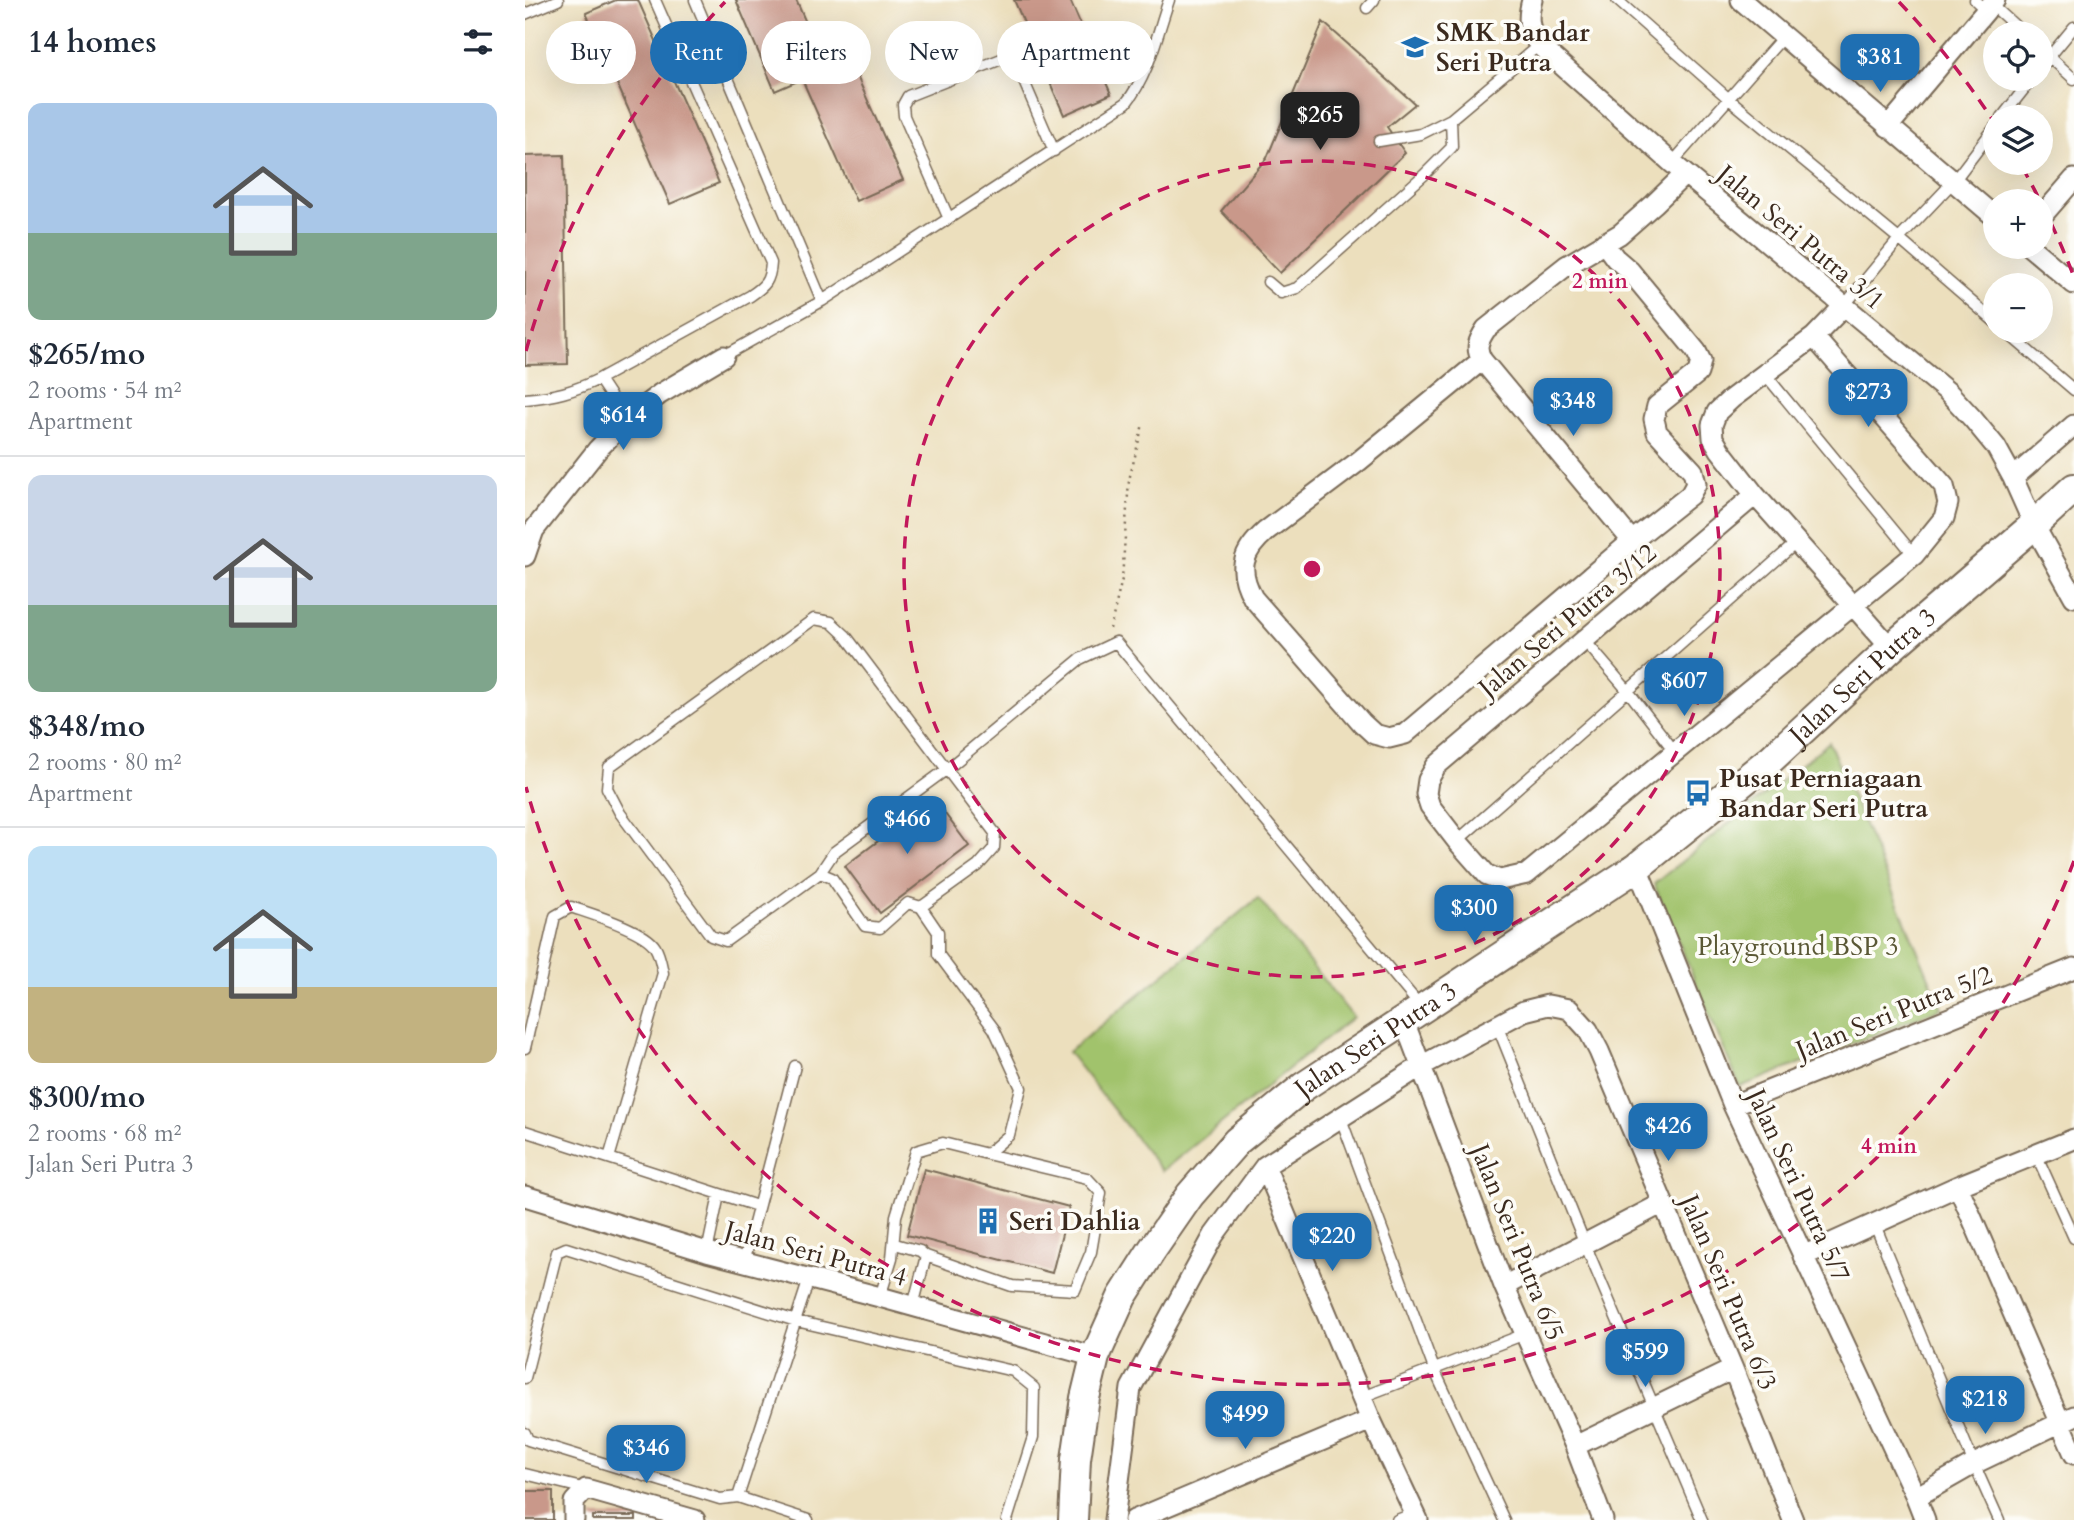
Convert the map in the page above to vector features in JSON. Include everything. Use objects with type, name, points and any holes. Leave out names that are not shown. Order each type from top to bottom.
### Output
[{"type":"street","points":[[1532,0],[1528,16],[1530,33],[1539,45]]},
{"type":"street","points":[[1752,4],[1783,37],[1983,206]]},
{"type":"street","points":[[1888,127],[1987,4]]},
{"type":"street","name":"Jalan Seri Putra 3/1","points":[[1539,45],[1678,168],[1948,392],[1996,447],[2034,526],[2074,597]]},
{"type":"street","points":[[1632,541],[1482,360],[1478,352],[1479,340],[1486,330],[1566,266],[1628,226],[1678,168]]},
{"type":"street","points":[[2053,203],[2074,179]]},
{"type":"street","points":[[1482,360],[1359,461],[1254,541],[1245,554],[1243,571],[1253,598],[1374,734],[1389,738],[1405,734],[1690,495],[1696,484],[1693,471],[1657,432],[1654,419],[1657,406],[1698,373],[1701,361],[1696,351],[1604,243]]},
{"type":"street","points":[[2044,259],[2074,284]]},
{"type":"street","points":[[1843,307],[1814,337],[1717,412],[1712,425],[1713,438],[1755,495],[1891,648]]},
{"type":"street","points":[[1457,841],[1487,875],[1500,880],[1527,874],[1914,555],[1944,518],[1948,503],[1944,486],[1814,337]]},
{"type":"street","points":[[525,556],[530,527],[597,449],[626,420],[660,394],[725,356]]},
{"type":"street","points":[[2013,478],[2074,425]]},
{"type":"street","name":"Jalan Seri Putra 3","points":[[1073,1520],[1076,1459],[1085,1398],[1095,1357],[1122,1297],[1152,1250],[1190,1195],[1237,1140],[1303,1087],[1637,867],[1771,759],[1891,648],[2034,526],[2074,488]]},
{"type":"street","name":"Jalan Seri Putra 3/12","points":[[1457,841],[1430,806],[1426,794],[1428,779],[1436,766],[1755,495]]},
{"type":"street","name":"Jalan Seri Putra 5/7","points":[[1637,867],[1733,1105],[1925,1520]]},
{"type":"street","name":"Jalan Seri Putra 5/2","points":[[1733,1105],[2074,968]]},
{"type":"street","name":"Jalan Seri Putra 6/3","points":[[1265,1166],[1420,1066],[1524,1011],[1548,1005],[1569,1009],[1587,1030],[1598,1051],[1733,1368],[1793,1520]]},
{"type":"street","name":"Jalan Seri Putra 6/5","points":[[1413,1015],[1420,1066],[1504,1286],[1575,1446],[1598,1518]]},
{"type":"street","points":[[1803,1256],[1958,1186],[2074,1139]]},
{"type":"street","points":[[1265,1166],[1410,1518]]},
{"type":"street","points":[[1114,1520],[1131,1388],[1214,1235],[1265,1166]]},
{"type":"street","points":[[1958,1186],[2067,1419],[2074,1454]]},
{"type":"street","name":"Jalan Seri Putra 4","points":[[525,1196],[707,1252],[1095,1357]]},
{"type":"street","points":[[1504,1286],[1663,1203]]},
{"type":"street","points":[[1575,1446],[1733,1368]]},
{"type":"street","points":[[1916,1497],[1974,1464],[2067,1419]]},
{"type":"street","points":[[1134,1520],[1371,1420]]},
{"type":"street","points":[[574,1520],[573,1502],[586,1489],[645,1513],[695,1520]]},
{"type":"lane","points":[[525,14],[558,0]]},
{"type":"lane","points":[[525,399],[556,396],[599,379],[750,296],[763,287],[770,275],[771,263],[655,0]]},
{"type":"lane","points":[[695,0],[822,301]]},
{"type":"lane","points":[[725,356],[822,301],[1126,103],[1136,91],[1144,73],[1169,0]]},
{"type":"lane","points":[[1617,0],[1728,99],[1983,312]]},
{"type":"lane","points":[[1987,4],[2008,21]]},
{"type":"lane","points":[[2053,46],[2074,27]]},
{"type":"lane","points":[[1678,168],[1728,99],[1783,37]]},
{"type":"lane","points":[[1379,141],[1421,134],[1451,118],[1539,45]]},
{"type":"lane","points":[[949,219],[904,116],[903,105],[908,96],[1004,58],[1012,58],[1054,151]]},
{"type":"lane","points":[[2053,60],[2074,79]]},
{"type":"lane","points":[[2011,105],[2023,91]]},
{"type":"lane","points":[[1268,282],[1282,293],[1297,288],[1424,175],[1452,147],[1451,118]]},
{"type":"lane","points":[[1843,307],[1899,239],[1954,181],[1983,143]]},
{"type":"lane","points":[[2019,343],[2074,390]]},
{"type":"lane","points":[[1765,374],[1914,555]]},
{"type":"lane","points":[[599,379],[626,420]]},
{"type":"lane","points":[[1457,841],[1797,542]]},
{"type":"lane","points":[[921,907],[978,866],[994,848],[995,833],[947,769],[846,636],[831,622],[814,619],[608,767],[607,788],[619,813],[712,936],[726,941],[820,873],[834,852],[947,769],[1080,659],[1116,642],[1413,1015]]},
{"type":"lane","points":[[1585,641],[1675,752]]},
{"type":"lane","points":[[820,873],[832,878],[865,926],[880,928],[908,904],[921,907],[938,932],[938,954],[994,1029],[1021,1088],[1009,1135],[987,1154]]},
{"type":"lane","points":[[525,1048],[555,916],[571,906],[641,933],[654,944],[663,973],[609,1158]]},
{"type":"lane","points":[[1497,1025],[1585,1244],[1702,1520]]},
{"type":"lane","points":[[744,1262],[795,1066]]},
{"type":"lane","points":[[1341,1116],[1433,1369],[1504,1520]]},
{"type":"lane","points":[[525,1130],[757,1206]]},
{"type":"lane","points":[[880,1297],[895,1244],[896,1216],[916,1151],[943,1143],[1087,1178],[1101,1193],[1091,1252],[1075,1290],[1012,1286],[895,1244]]},
{"type":"lane","points":[[2036,1154],[2074,1238]]},
{"type":"lane","points":[[707,1252],[719,1195]]},
{"type":"lane","points":[[1875,1225],[1999,1520]]},
{"type":"lane","points":[[525,1378],[557,1252],[566,1248],[796,1321],[1013,1371],[1034,1388],[1033,1437],[1007,1520]]},
{"type":"lane","points":[[913,1306],[926,1256]]},
{"type":"lane","points":[[738,1497],[809,1279]]},
{"type":"lane","points":[[1362,1397],[1525,1335]]},
{"type":"lane","points":[[525,1433],[528,1440],[720,1499],[738,1497],[808,1520]]},
{"type":"lane","points":[[525,1474],[586,1489]]},
{"type":"path","points":[[1106,646],[1122,579],[1129,480],[1143,424]]},
{"type":"green space","name":"Playground BSP 3","points":[[1829,742],[1942,1008],[1740,1087],[1654,884]]},
{"type":"green space","points":[[1258,898],[1353,1017],[1162,1171],[1068,1052]]},
{"type":"building","points":[[616,0],[638,0],[650,27],[650,84],[675,84],[719,183],[670,204],[617,84],[636,84],[636,21],[590,21],[586,13]]},
{"type":"building","points":[[736,0],[796,0],[805,21],[761,21],[761,58]]},
{"type":"building","points":[[1014,0],[1070,0],[1079,21],[1023,21]]},
{"type":"building","points":[[1323,22],[1415,104],[1387,127],[1405,153],[1280,273],[1221,211],[1267,158]]},
{"type":"building","points":[[772,84],[791,84],[775,91]]},
{"type":"building","points":[[804,84],[861,84],[903,180],[856,201]]},
{"type":"building","points":[[1051,84],[1107,84],[1111,94],[1064,115]]},
{"type":"building","points":[[564,155],[568,364],[525,365],[525,156]]},
{"type":"building","points":[[934,799],[969,846],[880,913],[845,866]]},
{"type":"building","name":"Seri Dahlia","points":[[924,1169],[1069,1207],[1052,1273],[907,1235]]},
{"type":"building","points":[[525,1491],[553,1491],[553,1520],[525,1520]]},
{"type":"building","points":[[593,1516],[636,1516],[636,1520],[593,1520]]},
{"type":"place","name":"SMK Bandar Seri Putra","points":[[1415,47]]},
{"type":"place","name":"Pusat Perniagaan Bandar Seri Putra","points":[[1698,793]]},
{"type":"place","name":"Seri Dahlia","points":[[988,1221]]}]
